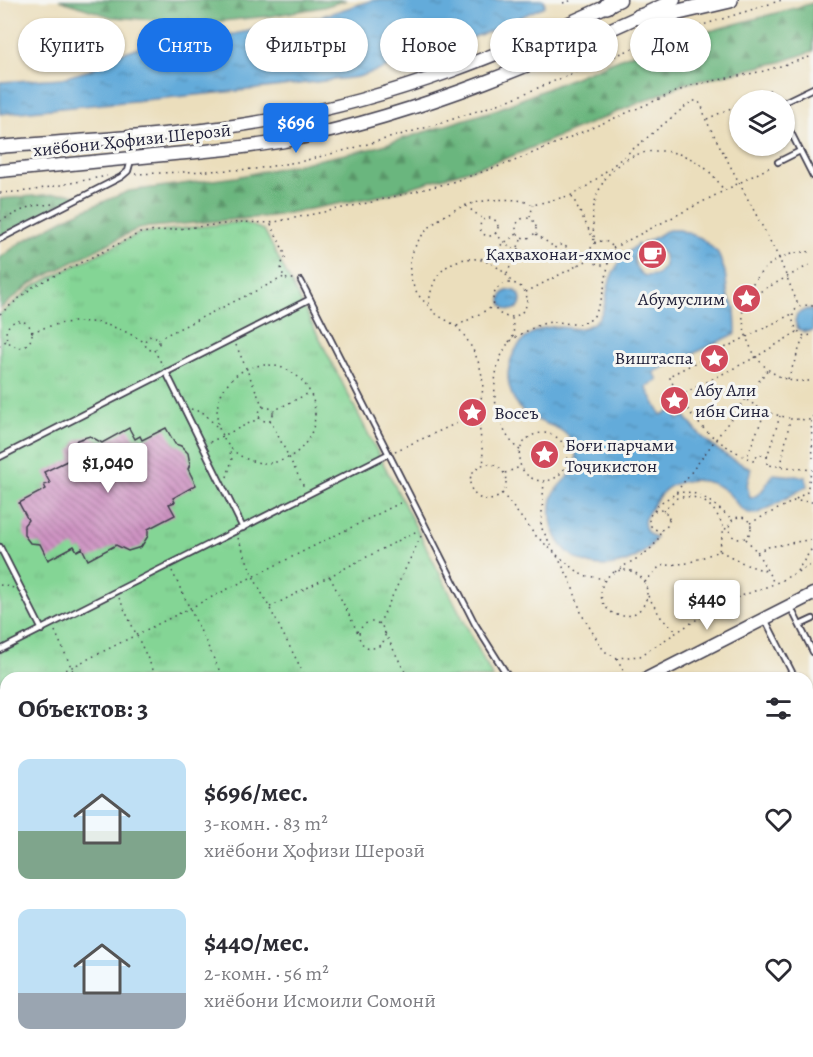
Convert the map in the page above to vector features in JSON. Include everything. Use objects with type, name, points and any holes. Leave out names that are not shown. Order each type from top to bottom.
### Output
[{"type":"highway","points":[[639,17],[670,14],[730,0]]},
{"type":"main road","name":"хиёбони Ҳофизи Шерозӣ","points":[[618,26],[675,0]]},
{"type":"main road","name":"хиёбони Ҳофизи Шерозӣ","points":[[578,18],[613,2]]},
{"type":"main road","name":"хиёбони Ҳофизи Шерозӣ","points":[[0,147],[212,128],[305,114],[446,73],[490,57]]},
{"type":"main road","name":"хиёбони Ҳофизи Шерозӣ","points":[[0,171],[259,145],[365,121],[474,87],[511,72]]},
{"type":"main road","points":[[670,672],[813,594]]},
{"type":"lane","points":[[795,97],[813,88]]},
{"type":"lane","points":[[795,141],[813,176]]},
{"type":"lane","points":[[778,162],[800,151]]},
{"type":"lane","points":[[0,238],[125,174],[130,168],[131,158]]},
{"type":"lane","points":[[301,281],[481,635],[505,672]]},
{"type":"lane","points":[[0,457],[310,299]]},
{"type":"lane","points":[[166,372],[243,528]]},
{"type":"lane","points":[[0,650],[388,454]]},
{"type":"lane","points":[[0,547],[42,630]]},
{"type":"lane","points":[[790,606],[813,652]]},
{"type":"lane","points":[[765,619],[792,672]]},
{"type":"lane","points":[[800,625],[813,619]]},
{"type":"path","points":[[563,3],[573,0]]},
{"type":"path","points":[[0,314],[34,286],[140,233],[242,222],[270,224],[449,183],[512,162],[692,86],[764,71],[813,56]]},
{"type":"path","points":[[479,404],[483,395],[481,372],[472,348],[456,326],[434,313],[414,287],[411,257],[424,232],[433,223],[465,205],[494,200],[527,202],[533,205],[572,195],[588,185],[692,101],[698,101],[702,106],[706,120],[779,258],[800,307]]},
{"type":"path","points":[[706,120],[729,109]]},
{"type":"path","points":[[608,263],[597,263],[592,258],[591,251],[596,243],[593,216],[600,189],[617,166],[642,153],[670,151],[690,158],[708,169],[724,191]]},
{"type":"path","points":[[612,248],[778,162]]},
{"type":"path","points":[[572,195],[596,243]]},
{"type":"path","points":[[0,221],[31,206],[51,204],[62,206]]},
{"type":"path","points":[[465,205],[484,220]]},
{"type":"path","points":[[529,218],[533,205]]},
{"type":"path","points":[[490,218],[498,225],[495,233],[490,236],[482,231],[481,225],[484,220],[490,218]]},
{"type":"path","points":[[529,218],[536,224],[535,233],[529,238],[522,237],[518,234],[516,227],[519,220],[529,218]]},
{"type":"path","points":[[270,224],[286,256],[281,266],[284,276],[287,279],[301,281]]},
{"type":"path","points":[[495,233],[511,249]]},
{"type":"path","points":[[535,233],[555,248]]},
{"type":"path","points":[[481,259],[518,234]]},
{"type":"path","points":[[518,248],[522,237]]},
{"type":"path","points":[[508,344],[530,329],[543,324],[557,322],[574,325],[591,319],[597,312],[608,263],[613,256],[612,248],[603,241],[596,243]]},
{"type":"path","points":[[560,245],[566,246],[568,257],[558,260],[554,253],[555,248],[560,245]]},
{"type":"path","points":[[511,249],[518,248]]},
{"type":"path","points":[[518,248],[522,254]]},
{"type":"path","points":[[511,249],[508,257],[513,261],[519,260],[522,254]]},
{"type":"path","points":[[813,252],[779,258],[761,271],[746,299],[813,263]]},
{"type":"path","points":[[522,254],[554,253]]},
{"type":"path","points":[[568,257],[579,265]]},
{"type":"path","points":[[525,293],[592,258]]},
{"type":"path","points":[[429,304],[433,284],[445,268],[462,260],[481,259],[491,262],[507,275],[512,284]]},
{"type":"path","points":[[507,275],[513,261]]},
{"type":"path","points":[[144,342],[151,336],[158,339],[284,276]]},
{"type":"path","points":[[512,284],[520,286],[525,293],[526,305],[523,311],[512,317],[501,315],[494,306],[493,299],[499,287],[512,284]]},
{"type":"path","points":[[747,294],[742,294],[739,299],[743,305],[742,317],[746,338],[756,357],[768,369],[788,380],[813,381]]},
{"type":"path","points":[[743,305],[749,303],[750,297]]},
{"type":"path","points":[[456,326],[494,306]]},
{"type":"path","points":[[767,457],[758,454],[753,461],[715,441],[698,424],[669,376],[794,313],[800,307],[813,306]]},
{"type":"path","points":[[794,313],[793,325],[797,332],[804,336],[813,334]]},
{"type":"path","points":[[512,317],[514,335],[508,344],[497,374],[495,400],[504,431],[515,447],[520,450]]},
{"type":"path","points":[[16,322],[26,323],[32,332],[29,342],[20,347],[15,346],[8,339],[8,329],[16,322]]},
{"type":"path","points":[[32,332],[62,323],[97,322],[129,333],[144,342],[147,349],[154,350]]},
{"type":"path","points":[[679,396],[756,357],[797,332]]},
{"type":"path","points":[[788,380],[804,336]]},
{"type":"path","points":[[233,338],[263,407]]},
{"type":"path","points":[[0,346],[8,339]]},
{"type":"path","points":[[154,350],[159,345],[158,339]]},
{"type":"path","points":[[154,350],[166,372]]},
{"type":"path","points":[[266,364],[282,367],[301,380],[310,392],[315,407],[313,429],[306,443],[289,458],[275,463],[247,460],[229,447],[222,437],[217,406],[222,391],[231,379],[247,368],[266,364]]},
{"type":"path","points":[[654,511],[663,511],[668,515],[669,521],[666,527],[660,530],[654,528],[649,523],[650,516],[660,502],[676,493],[768,369]]},
{"type":"path","points":[[273,411],[310,392]]},
{"type":"path","points":[[746,400],[765,412],[789,419],[811,420]]},
{"type":"path","points":[[478,424],[470,425],[464,420],[462,412],[471,403],[479,404],[484,416],[478,424],[484,465]]},
{"type":"path","points":[[183,407],[204,413],[219,429]]},
{"type":"path","points":[[263,407],[268,407],[273,411]]},
{"type":"path","points":[[260,418],[259,412],[263,407]]},
{"type":"path","points":[[260,418],[264,421],[270,420],[273,411]]},
{"type":"path","points":[[746,457],[765,412]]},
{"type":"path","points":[[750,523],[807,492],[812,470],[767,465],[767,457],[780,416]]},
{"type":"path","points":[[813,416],[811,420],[813,458]]},
{"type":"path","points":[[202,446],[260,418]]},
{"type":"path","points":[[781,467],[789,419]]},
{"type":"path","points":[[270,420],[308,495]]},
{"type":"path","points":[[388,454],[464,420]]},
{"type":"path","points":[[539,433],[556,436],[566,449],[566,466],[555,478],[544,481],[531,478],[521,466],[520,450],[525,441],[539,433]]},
{"type":"path","points":[[221,483],[226,479],[232,467],[229,447]]},
{"type":"path","points":[[497,466],[504,474],[506,484],[502,493],[494,499],[484,500],[475,495],[472,490],[471,475],[478,467],[497,466]]},
{"type":"path","points":[[504,474],[521,466]]},
{"type":"path","points":[[544,481],[542,527],[570,580],[582,615],[604,651],[617,658],[640,656],[722,603],[774,584],[813,564]]},
{"type":"path","points":[[676,493],[693,492],[733,519],[742,517],[750,523]]},
{"type":"path","points":[[502,493],[535,535],[556,554],[582,575],[605,579]]},
{"type":"path","points":[[62,672],[411,498]]},
{"type":"path","points":[[663,511],[677,498],[695,498],[713,507],[724,528],[719,551]]},
{"type":"path","points":[[794,501],[813,501]]},
{"type":"path","points":[[728,530],[733,519]]},
{"type":"path","points":[[724,528],[735,539],[746,538],[750,533],[750,523]]},
{"type":"path","points":[[270,607],[425,527]]},
{"type":"path","points":[[378,624],[425,527]]},
{"type":"path","points":[[647,595],[644,605],[634,615],[619,616],[606,608],[602,593],[605,579],[650,548],[660,537],[660,530]]},
{"type":"path","points":[[235,532],[253,576],[303,672]]},
{"type":"path","points":[[746,538],[757,552],[774,584]]},
{"type":"path","points":[[757,552],[768,547],[813,539]]},
{"type":"path","points":[[797,572],[813,547]]},
{"type":"path","points":[[644,583],[660,566],[688,563],[719,551],[759,570],[769,572]]},
{"type":"path","points":[[170,565],[221,672]]},
{"type":"path","points":[[612,574],[626,571],[640,577],[647,595],[662,619],[677,632]]},
{"type":"path","points":[[330,577],[362,642],[372,648],[382,643],[384,632]]},
{"type":"path","points":[[0,585],[21,588]]},
{"type":"path","points":[[116,592],[154,672]]},
{"type":"path","points":[[360,637],[360,631],[367,623],[378,624],[405,672]]},
{"type":"path","points":[[51,624],[74,672]]},
{"type":"path","points":[[617,658],[624,672]]},
{"type":"green space","points":[[59,0],[346,0],[323,7],[233,20],[233,18],[112,17]]},
{"type":"green space","points":[[813,3],[813,51],[780,62],[684,84],[507,158],[385,195],[272,216],[139,228],[32,283],[0,309],[0,258],[20,243],[72,215],[129,191],[236,177],[370,149],[498,109],[587,72],[618,72],[618,59],[630,54],[630,72],[711,72],[711,31]]},
{"type":"green space","points":[[68,193],[77,196],[0,236],[0,199]]},
{"type":"green space","points":[[242,222],[264,230],[490,672],[0,672],[0,314],[34,286],[140,233]]},
{"type":"water","points":[[373,0],[544,0],[545,6],[519,18],[490,18],[490,31],[478,36],[478,18],[380,18],[380,70],[358,77],[0,114],[0,82],[63,78],[83,72],[125,72],[125,52],[137,48],[137,72],[233,72],[233,34],[245,32],[245,72],[368,72],[368,18],[314,18]]},
{"type":"water","points":[[669,230],[680,230],[701,238],[718,253],[725,272],[728,297],[735,308],[736,331],[735,334],[654,372],[658,380],[646,387],[661,415],[673,410],[678,420],[685,416],[698,433],[714,447],[751,468],[747,485],[750,498],[761,492],[773,474],[806,477],[807,486],[755,514],[746,512],[727,492],[711,483],[693,480],[675,484],[660,495],[645,518],[646,530],[656,538],[645,551],[619,564],[604,566],[590,564],[577,559],[558,540],[551,514],[555,492],[569,476],[576,463],[573,444],[560,430],[534,419],[518,406],[512,395],[508,371],[518,346],[536,331],[552,327],[582,328],[592,324],[604,308],[614,270],[630,250],[638,244],[640,247],[634,259],[636,267],[645,276],[657,275],[665,266],[664,255],[657,246],[643,243]]},
{"type":"water","points":[[511,290],[518,293],[521,300],[518,307],[511,310],[504,307],[501,300],[504,293]]},
{"type":"water","points":[[807,309],[813,310],[813,331],[805,332],[798,329],[795,321],[797,314]]},
{"type":"building","points":[[129,428],[135,439],[140,436],[142,440],[166,428],[175,444],[188,453],[190,464],[188,469],[196,485],[173,498],[175,502],[169,504],[175,515],[148,529],[148,536],[141,547],[128,551],[116,545],[88,560],[82,548],[77,551],[74,546],[48,560],[40,544],[30,543],[24,535],[24,525],[28,520],[19,503],[46,489],[44,485],[50,483],[44,472],[71,459],[70,452],[77,440],[90,436],[102,443]]},
{"type":"place","name":"Қаҳвахонаи-яхмос","points":[[652,254]]},
{"type":"place","name":"Абумуслим","points":[[746,299]]},
{"type":"place","name":"Виштаспа","points":[[714,358]]},
{"type":"place","name":"Абу Али ибн Сина","points":[[674,400]]},
{"type":"place","name":"Восеъ","points":[[473,413]]},
{"type":"place","name":"Боғи парчами Тоҷикистон","points":[[544,455]]}]
